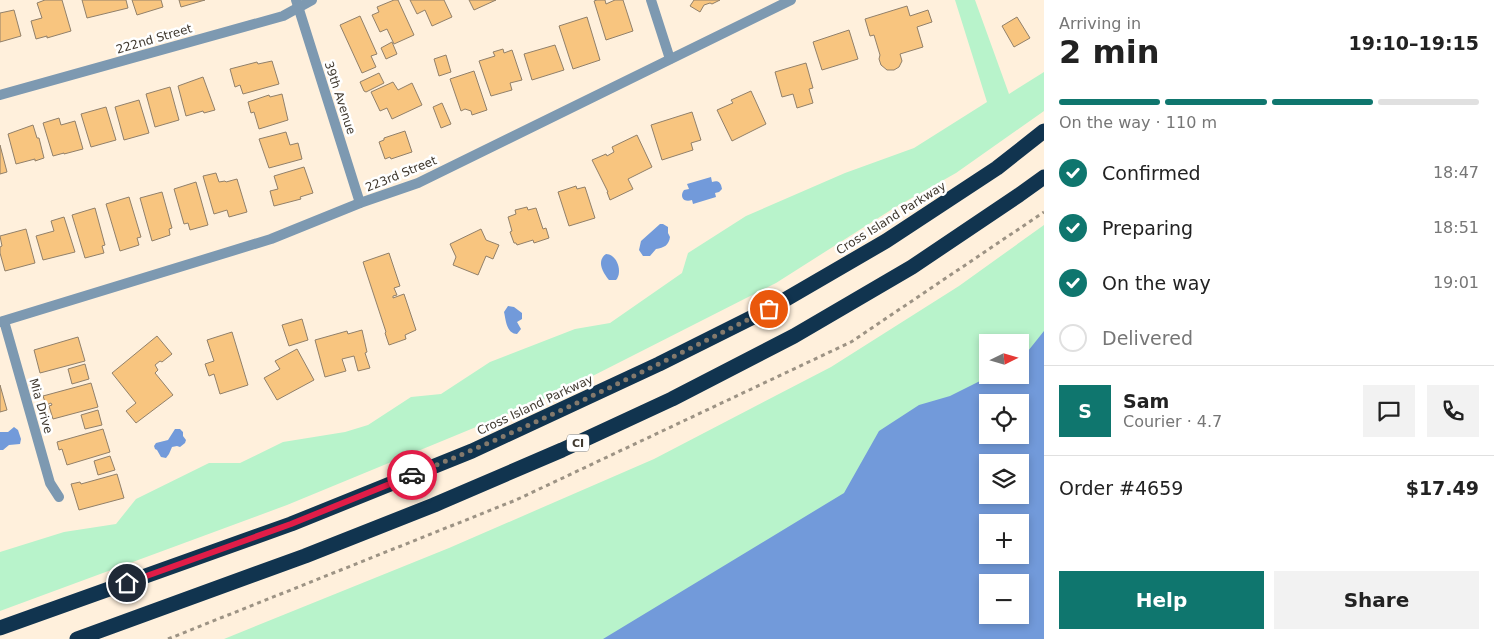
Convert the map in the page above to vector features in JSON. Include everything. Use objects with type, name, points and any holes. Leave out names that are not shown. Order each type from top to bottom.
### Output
[{"type":"highway","name":"Cross Island Parkway","points":[[0,628],[291,524],[472,451],[659,364],[769,309],[886,241],[997,168],[1044,131]]},
{"type":"highway","name":"CI","points":[[77,639],[305,556],[434,505],[562,450],[672,399],[794,336],[912,266],[1019,196],[1044,177]]},
{"type":"street","name":"222nd Street","points":[[0,96],[283,16],[297,4],[312,0]]},
{"type":"street","points":[[650,0],[670,59]]},
{"type":"street","name":"223rd Street","points":[[2,321],[271,239],[418,182],[791,0]]},
{"type":"street","name":"39th Avenue","points":[[297,4],[360,203]]},
{"type":"street","name":"Mia Drive","points":[[2,321],[50,483],[59,497]]},
{"type":"green space","points":[[955,0],[975,0],[1009,94],[1044,72],[1044,111],[956,173],[894,208],[776,283],[563,391],[287,505],[0,611],[0,552],[64,532],[116,524],[136,499],[209,463],[240,463],[283,442],[345,432],[368,425],[411,397],[441,394],[490,362],[575,329],[610,323],[682,273],[688,253],[746,216],[845,173],[914,148],[987,102]]},
{"type":"green space","points":[[1044,225],[1044,639],[224,639],[449,548],[654,459],[831,367],[959,286]]},
{"type":"water","points":[[711,177],[712,182],[719,182],[722,187],[719,192],[715,193],[716,197],[693,204],[692,200],[687,201],[683,199],[684,190],[689,189],[687,184]]},
{"type":"water","points":[[660,224],[668,227],[669,242],[664,247],[656,249],[650,256],[643,256],[639,250],[641,241]]},
{"type":"water","points":[[606,254],[613,257],[618,264],[619,273],[616,280],[609,280],[603,271],[601,260]]},
{"type":"water","points":[[508,306],[514,307],[522,313],[522,319],[517,322],[521,329],[517,334],[513,333],[507,326],[504,312]]},
{"type":"water","points":[[1044,331],[1044,639],[603,639],[844,493],[879,431],[919,405],[950,396],[979,382],[979,384],[1029,384],[1029,350]]},
{"type":"water","points":[[14,427],[18,430],[21,439],[20,444],[9,445],[0,450],[0,432],[8,432]]},
{"type":"water","points":[[175,429],[180,429],[183,432],[186,440],[185,443],[180,447],[172,447],[166,458],[161,457],[154,446],[156,443],[168,440]]},
{"type":"building","points":[[45,0],[62,0],[71,31],[36,39],[31,21],[42,18],[37,3]]},
{"type":"building","points":[[82,0],[126,0],[128,8],[87,18]]},
{"type":"building","points":[[132,0],[161,0],[163,7],[137,15]]},
{"type":"building","points":[[179,0],[205,0],[181,7]]},
{"type":"building","points":[[398,0],[414,35],[394,44],[387,29],[380,32],[372,15],[379,12],[377,7]]},
{"type":"building","points":[[410,0],[444,0],[452,17],[432,26],[425,10],[417,14]]},
{"type":"building","points":[[469,0],[496,0],[474,10]]},
{"type":"building","points":[[605,0],[606,4],[615,0],[623,0],[633,31],[606,40],[594,1]]},
{"type":"building","points":[[694,0],[720,0],[704,5],[700,12],[690,6]]},
{"type":"building","points":[[907,6],[910,16],[928,10],[932,22],[917,27],[923,47],[900,54],[902,61],[899,67],[894,70],[887,70],[881,65],[874,35],[870,36],[865,19]]},
{"type":"building","points":[[14,10],[21,36],[0,42],[0,13]]},
{"type":"building","points":[[360,16],[377,54],[371,56],[376,67],[362,73],[340,25]]},
{"type":"building","points":[[587,17],[600,60],[573,69],[559,26]]},
{"type":"building","points":[[1017,17],[1030,38],[1014,47],[1002,26]]},
{"type":"building","points":[[849,30],[858,59],[822,70],[813,42]]},
{"type":"building","points":[[392,42],[397,54],[386,59],[381,48]]},
{"type":"building","points":[[555,45],[564,70],[532,80],[524,54]]},
{"type":"building","points":[[503,49],[504,53],[512,50],[522,80],[510,83],[512,90],[491,96],[479,61],[495,56],[493,52]]},
{"type":"building","points":[[446,55],[451,72],[439,76],[434,59]]},
{"type":"building","points":[[272,61],[279,84],[243,94],[240,85],[235,87],[230,69],[257,62],[258,64]]},
{"type":"building","points":[[806,63],[813,88],[809,89],[813,103],[797,108],[793,94],[782,97],[775,72]]},
{"type":"building","points":[[474,71],[487,110],[472,115],[471,111],[465,109],[461,111],[450,79]]},
{"type":"building","points":[[379,73],[384,83],[366,92],[364,91],[360,82]]},
{"type":"building","points":[[203,77],[215,110],[186,116],[178,86]]},
{"type":"building","points":[[393,82],[398,90],[412,83],[422,105],[392,119],[387,108],[380,111],[371,92]]},
{"type":"building","points":[[170,87],[179,120],[155,127],[146,94]]},
{"type":"building","points":[[751,91],[766,124],[732,141],[717,110],[733,103],[731,100]]},
{"type":"building","points":[[282,94],[288,120],[259,129],[254,112],[251,113],[248,102],[269,95],[270,97]]},
{"type":"building","points":[[139,100],[149,133],[124,140],[115,107]]},
{"type":"building","points":[[442,103],[451,124],[441,128],[433,107]]},
{"type":"building","points":[[106,107],[116,140],[91,147],[81,114]]},
{"type":"building","points":[[692,112],[701,140],[691,143],[693,150],[662,160],[651,125]]},
{"type":"building","points":[[59,118],[61,125],[75,121],[83,149],[53,156],[43,123]]},
{"type":"building","points":[[33,125],[37,138],[39,138],[44,158],[16,164],[8,134]]},
{"type":"building","points":[[405,131],[412,152],[391,159],[390,157],[385,159],[379,142],[384,140],[384,138]]},
{"type":"building","points":[[286,132],[290,145],[298,143],[302,159],[269,168],[259,139]]},
{"type":"building","points":[[637,135],[652,167],[628,179],[633,189],[610,200],[592,160],[606,154],[607,156],[614,152],[612,147]]},
{"type":"building","points":[[0,145],[7,172],[0,174]]},
{"type":"building","points":[[304,167],[313,193],[300,197],[301,199],[274,206],[270,191],[278,189],[274,176]]},
{"type":"building","points":[[216,173],[219,182],[237,179],[247,212],[229,217],[227,210],[214,214],[203,176]]},
{"type":"building","points":[[196,182],[208,225],[190,230],[188,223],[184,224],[174,189]]},
{"type":"building","points":[[576,186],[577,189],[585,187],[595,218],[569,226],[558,192]]},
{"type":"building","points":[[162,192],[172,228],[169,229],[170,235],[152,241],[140,198]]},
{"type":"building","points":[[129,197],[141,237],[137,238],[139,245],[120,251],[106,204]]},
{"type":"building","points":[[527,207],[528,210],[536,208],[543,229],[546,228],[549,238],[534,243],[533,240],[517,245],[514,243],[510,232],[512,231],[508,217],[516,214],[515,210]]},
{"type":"building","points":[[95,208],[105,245],[102,246],[104,253],[85,258],[72,215]]},
{"type":"building","points":[[64,217],[75,252],[43,260],[36,236],[54,231],[51,221]]},
{"type":"building","points":[[26,229],[35,263],[5,271],[0,253],[0,247],[2,246],[0,236]]},
{"type":"building","points":[[481,229],[486,240],[499,245],[493,259],[486,256],[478,275],[453,265],[456,257],[450,244]]},
{"type":"building","points":[[389,253],[400,286],[394,288],[397,295],[393,296],[393,298],[404,294],[416,330],[405,335],[406,339],[389,345],[363,262]]},
{"type":"building","points":[[302,319],[308,340],[289,346],[282,325]]},
{"type":"building","points":[[362,330],[367,352],[365,353],[370,368],[358,371],[354,356],[342,359],[346,371],[325,377],[315,340],[347,331],[348,334]]},
{"type":"building","points":[[232,332],[248,385],[220,394],[214,374],[209,376],[205,364],[214,361],[207,340]]},
{"type":"building","points":[[157,336],[172,354],[155,365],[158,370],[155,373],[173,395],[136,423],[126,411],[136,403],[112,373]]},
{"type":"building","points":[[78,337],[85,361],[40,373],[34,350]]},
{"type":"building","points":[[297,349],[314,380],[277,400],[264,378],[280,369],[275,361]]},
{"type":"building","points":[[85,364],[89,379],[72,384],[68,369]]},
{"type":"building","points":[[91,383],[98,407],[53,419],[49,406],[52,405],[51,403],[46,405],[43,396]]},
{"type":"building","points":[[0,385],[7,410],[0,412]]},
{"type":"building","points":[[98,410],[102,425],[85,429],[81,415]]},
{"type":"building","points":[[103,429],[110,452],[67,465],[62,449],[59,450],[57,442]]},
{"type":"building","points":[[110,456],[115,470],[98,475],[94,461]]},
{"type":"building","points":[[117,474],[124,498],[79,510],[71,484],[80,482],[81,484]]},
{"type":"way so far","points":[[412,475],[472,451],[659,364],[769,309]]},
{"type":"route","points":[[127,583],[291,524],[412,475]]}]
